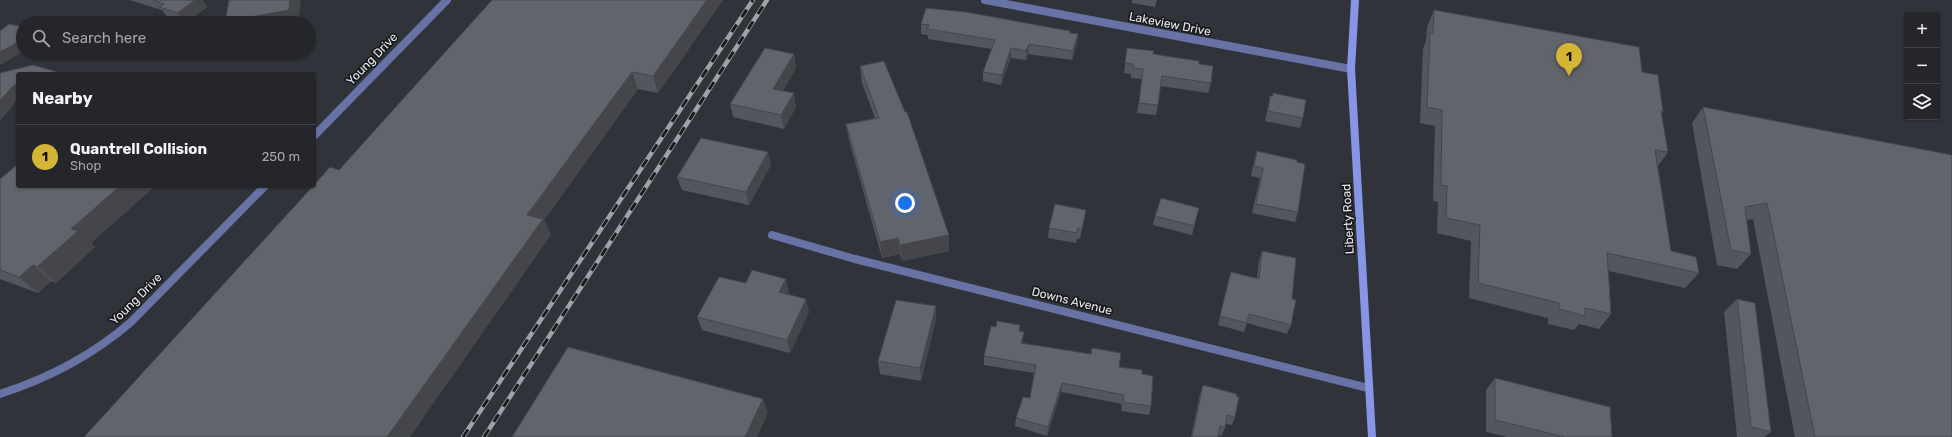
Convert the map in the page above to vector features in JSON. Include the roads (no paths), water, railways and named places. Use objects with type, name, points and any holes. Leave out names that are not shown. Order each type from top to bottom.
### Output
[{"type":"main road","name":"Liberty Road","points":[[1355,0],[1352,29],[1351,69],[1368,388],[1372,437]]},
{"type":"street","name":"Young Drive","points":[[316,134],[447,0]]},
{"type":"street","name":"Lakeview Drive","points":[[985,0],[1351,69]]},
{"type":"street","name":"Young Drive","points":[[0,394],[59,372],[89,355],[114,338],[263,188]]},
{"type":"street","name":"Downs Avenue","points":[[772,235],[855,259],[1368,388]]},
{"type":"railway","points":[[463,437],[753,0]]},
{"type":"railway","points":[[484,437],[767,0]]},
{"type":"place","name":"Quantrell Collision","points":[[1569,76]]}]
